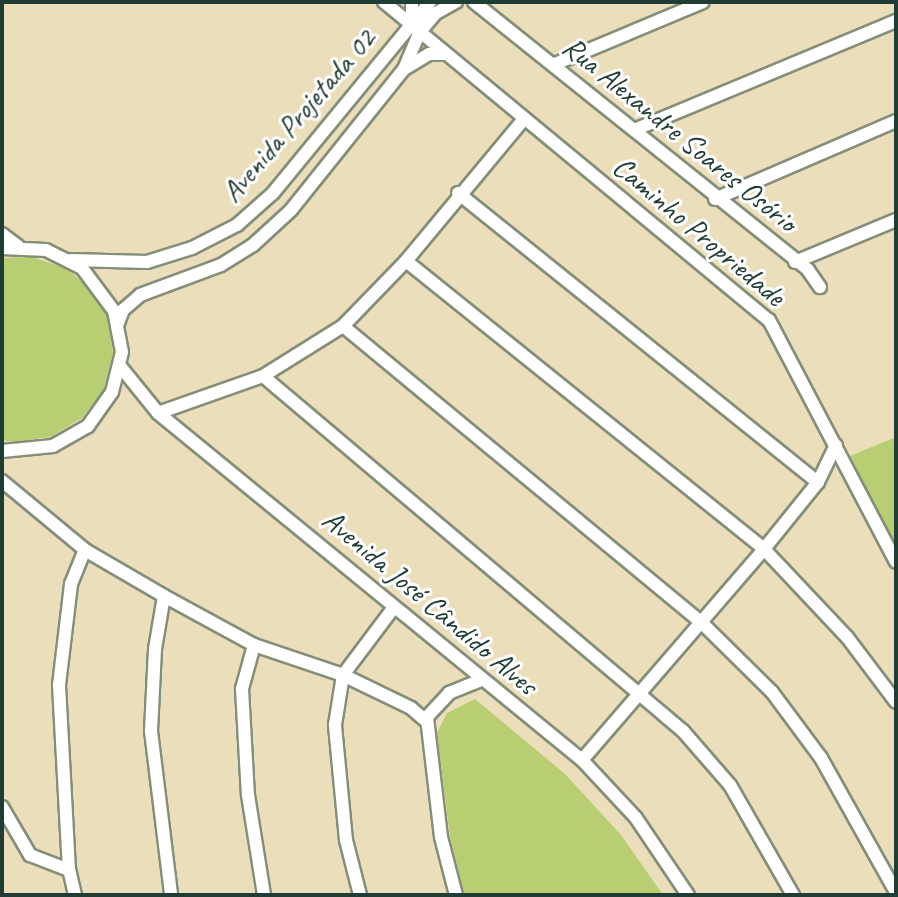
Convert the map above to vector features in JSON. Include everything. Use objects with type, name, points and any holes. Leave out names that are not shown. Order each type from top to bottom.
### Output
[{"type":"street","name":"Caminho Propriedade","points":[[384,2],[769,320],[896,562]]},
{"type":"street","points":[[412,2],[415,29]]},
{"type":"street","name":"Avenida Projetada 02","points":[[404,69],[415,29],[429,2]]},
{"type":"street","name":"Avenida Projetada 02","points":[[71,260],[147,262],[192,248],[237,225],[273,192],[415,29],[456,2]]},
{"type":"street","name":"Rua Alexandre Soares Osório","points":[[474,2],[808,270],[820,287]]},
{"type":"street","name":"Rua Alexandre Soares Osório","points":[[492,2],[503,23]]},
{"type":"street","points":[[555,65],[704,2]]},
{"type":"street","points":[[634,130],[896,21]]},
{"type":"street","name":"Avenida Projetada 02","points":[[118,324],[123,310],[140,295],[221,265],[253,245],[333,162],[404,69],[429,54],[444,54]]},
{"type":"street","points":[[158,413],[263,376],[343,326],[407,261],[458,193],[524,119]]},
{"type":"street","points":[[715,198],[896,121]]},
{"type":"street","points":[[458,193],[818,482]]},
{"type":"street","points":[[795,262],[896,220]]},
{"type":"street","points":[[2,234],[18,246]]},
{"type":"street","points":[[2,248],[18,246],[46,250],[71,260],[101,287],[118,324],[120,366],[106,404],[78,434],[40,450],[2,451]]},
{"type":"street","points":[[407,261],[764,549],[847,638],[895,699]]},
{"type":"street","points":[[343,326],[700,621],[772,692],[821,758],[896,892]]},
{"type":"street","name":"Avenida José Cândido Alves","points":[[120,366],[158,413],[481,681],[583,760],[636,818],[688,895]]},
{"type":"street","points":[[263,376],[641,692],[730,785],[793,895]]},
{"type":"street","points":[[583,760],[818,482],[836,445]]},
{"type":"street","points":[[2,481],[85,550],[163,596],[254,645],[343,675],[411,708],[427,722]]},
{"type":"street","points":[[75,895],[69,870],[59,685],[71,584],[85,550]]},
{"type":"street","points":[[163,596],[155,649],[151,731],[172,895]]},
{"type":"street","points":[[360,895],[339,784],[335,725],[343,675],[394,607]]},
{"type":"street","points":[[254,645],[242,689],[248,795],[264,895]]},
{"type":"street","points":[[456,895],[441,837],[427,722],[436,704],[449,693],[481,681]]},
{"type":"street","points":[[2,807],[30,855],[69,870]]},
{"type":"green space","points":[[32,257],[68,269],[95,294],[107,316],[113,353],[104,389],[82,418],[50,437],[13,442],[2,440],[2,258]]},
{"type":"green space","points":[[896,437],[896,547],[850,456]]},
{"type":"green space","points":[[475,699],[565,774],[621,835],[663,895],[464,895],[450,836],[437,733],[447,713]]}]
